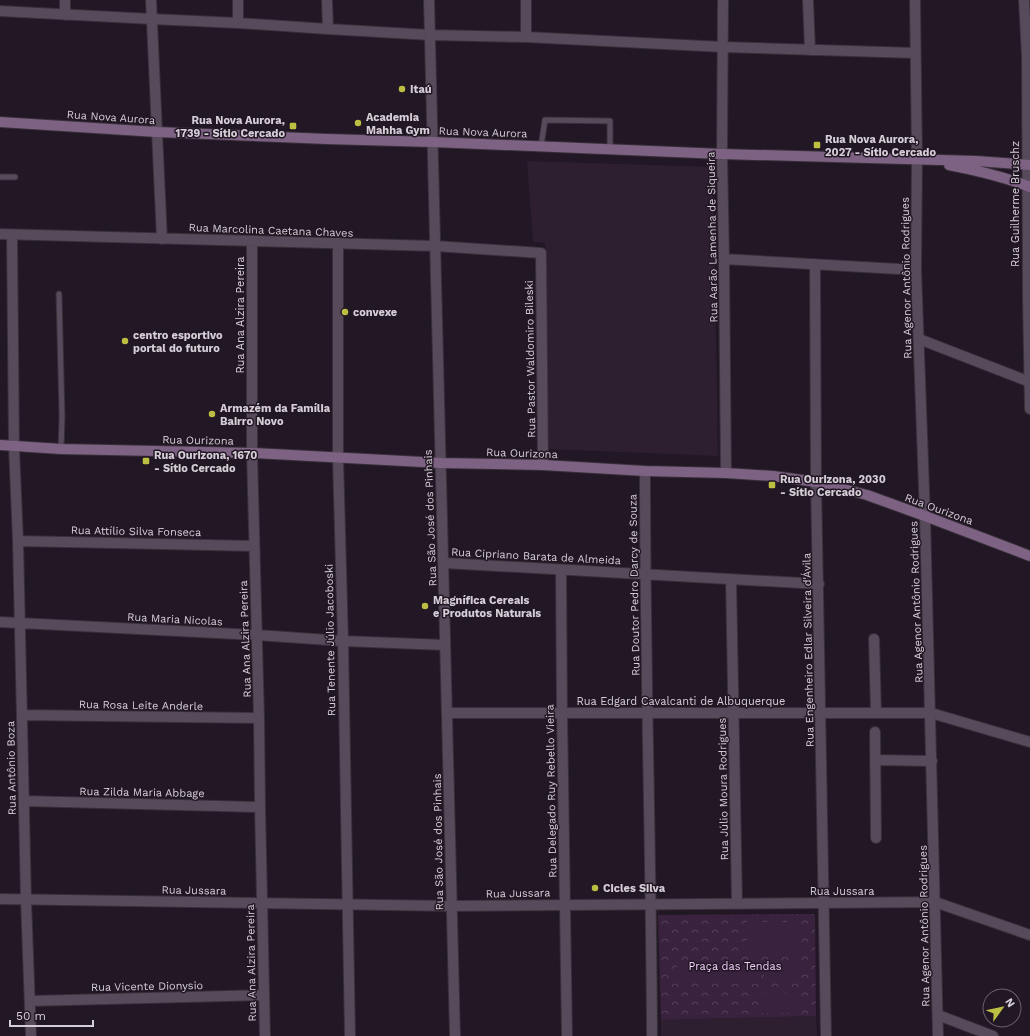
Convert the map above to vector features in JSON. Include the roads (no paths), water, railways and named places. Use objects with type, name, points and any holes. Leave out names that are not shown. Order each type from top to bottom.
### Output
[{"type":"main road","name":"Rua Nova Aurora","points":[[0,122],[157,132],[722,154],[976,161],[1029,165]]},
{"type":"main road","name":"Rua Nova Aurora","points":[[917,159],[963,167],[1028,187]]},
{"type":"main road","name":"Rua Ourizona","points":[[0,445],[61,449],[252,453],[441,463],[543,465],[773,476],[816,482],[867,495],[1030,556]]},
{"type":"street","points":[[65,0],[65,15]]},
{"type":"street","points":[[152,0],[162,239]]},
{"type":"street","points":[[238,0],[238,22]]},
{"type":"street","points":[[327,0],[328,29]]},
{"type":"street","name":"Rua São José dos Pinhais","points":[[429,0],[455,1036]]},
{"type":"street","points":[[526,0],[526,37]]},
{"type":"street","name":"Rua Aarão Lamenha de Siqueira","points":[[723,0],[722,154],[726,473]]},
{"type":"street","points":[[808,0],[810,50]]},
{"type":"street","name":"Rua Agenor Antônio Rodrigues","points":[[915,0],[917,159],[916,270],[925,516],[938,1036]]},
{"type":"street","name":"Rua Guilherme Bruschz","points":[[1024,0],[1028,57],[1030,409]]},
{"type":"street","points":[[0,11],[152,20],[238,22],[430,35],[526,37],[723,47],[915,53]]},
{"type":"street","name":"Rua Marcolina Caetana Chaves","points":[[0,234],[435,246],[541,253]]},
{"type":"street","name":"Rua Antônio Boza","points":[[12,235],[14,447],[18,541],[26,900],[31,1036]]},
{"type":"street","name":"Rua Ana Alzira Pereira","points":[[252,241],[252,453],[265,1036]]},
{"type":"street","name":"Rua Tenente Júlio Jacoboski","points":[[338,243],[338,458],[343,641],[350,1036]]},
{"type":"street","name":"Rua Pastor Waldomiro Bileski","points":[[541,253],[543,465]]},
{"type":"street","points":[[724,259],[916,270]]},
{"type":"street","name":"Rua Engenheiro Edlar Silveira d'Ávila","points":[[815,264],[816,482],[826,1036]]},
{"type":"street","points":[[919,338],[1030,382]]},
{"type":"street","name":"Rua Doutor Pedro Darcy de Souza","points":[[646,470],[645,574],[652,1036]]},
{"type":"street","name":"Rua Attílio Silva Fonseca","points":[[18,541],[254,546]]},
{"type":"street","name":"Rua Cipriano Barata de Almeida","points":[[444,563],[819,584]]},
{"type":"street","name":"Rua Delegado Ruy Rebello Vieira","points":[[561,570],[568,1036]]},
{"type":"street","name":"Rua Júlio Moura Rodrigues","points":[[731,579],[737,903]]},
{"type":"street","name":"Rua Maria Nicolas","points":[[0,622],[257,635],[343,641],[445,644]]},
{"type":"street","points":[[874,639],[876,713]]},
{"type":"street","name":"Rua Edgard Cavalcanti de Albuquerque","points":[[447,713],[930,713],[1030,742]]},
{"type":"street","name":"Rua Rosa Leite Anderle","points":[[22,715],[259,718]]},
{"type":"street","points":[[874,732],[876,838]]},
{"type":"street","points":[[874,760],[932,761]]},
{"type":"street","name":"Rua Zilda Maria Abbage","points":[[24,801],[260,807]]},
{"type":"street","name":"Rua Jussara","points":[[0,900],[452,906],[935,902],[1030,935]]},
{"type":"street","name":"Rua Vicente Dionysio","points":[[30,1001],[264,995]]},
{"type":"street","points":[[938,1015],[993,1036]]},
{"type":"lane","points":[[541,146],[545,120],[610,121],[610,149]]},
{"type":"lane","points":[[0,177],[14,177]]},
{"type":"lane","points":[[59,294],[62,417],[61,449]]},
{"type":"place","name":"Itaú","points":[[402,89]]},
{"type":"place","name":"Academia Mahha Gym","points":[[358,123]]},
{"type":"place","name":"Rua Nova Aurora, 1739 - Sítio Cercado","points":[[293,126]]},
{"type":"place","name":"Rua Nova Aurora, 2027 - Sítio Cercado","points":[[817,145]]},
{"type":"place","name":"convexe","points":[[345,312]]},
{"type":"place","name":"centro esportivo portal do futuro","points":[[125,341]]},
{"type":"place","name":"Armazém da Família Bairro Novo","points":[[212,414]]},
{"type":"place","name":"Rua Ourizona, 1670 - Sítio Cercado","points":[[146,461]]},
{"type":"place","name":"Rua Ourizona, 2030 - Sítio Cercado","points":[[772,485]]},
{"type":"place","name":"Magnífica Cereais e Produtos Naturais","points":[[425,606]]},
{"type":"place","name":"Cicles Silva","points":[[595,888]]},
{"type":"park label","name":"Praça das Tendas","points":[[735,966]]}]
